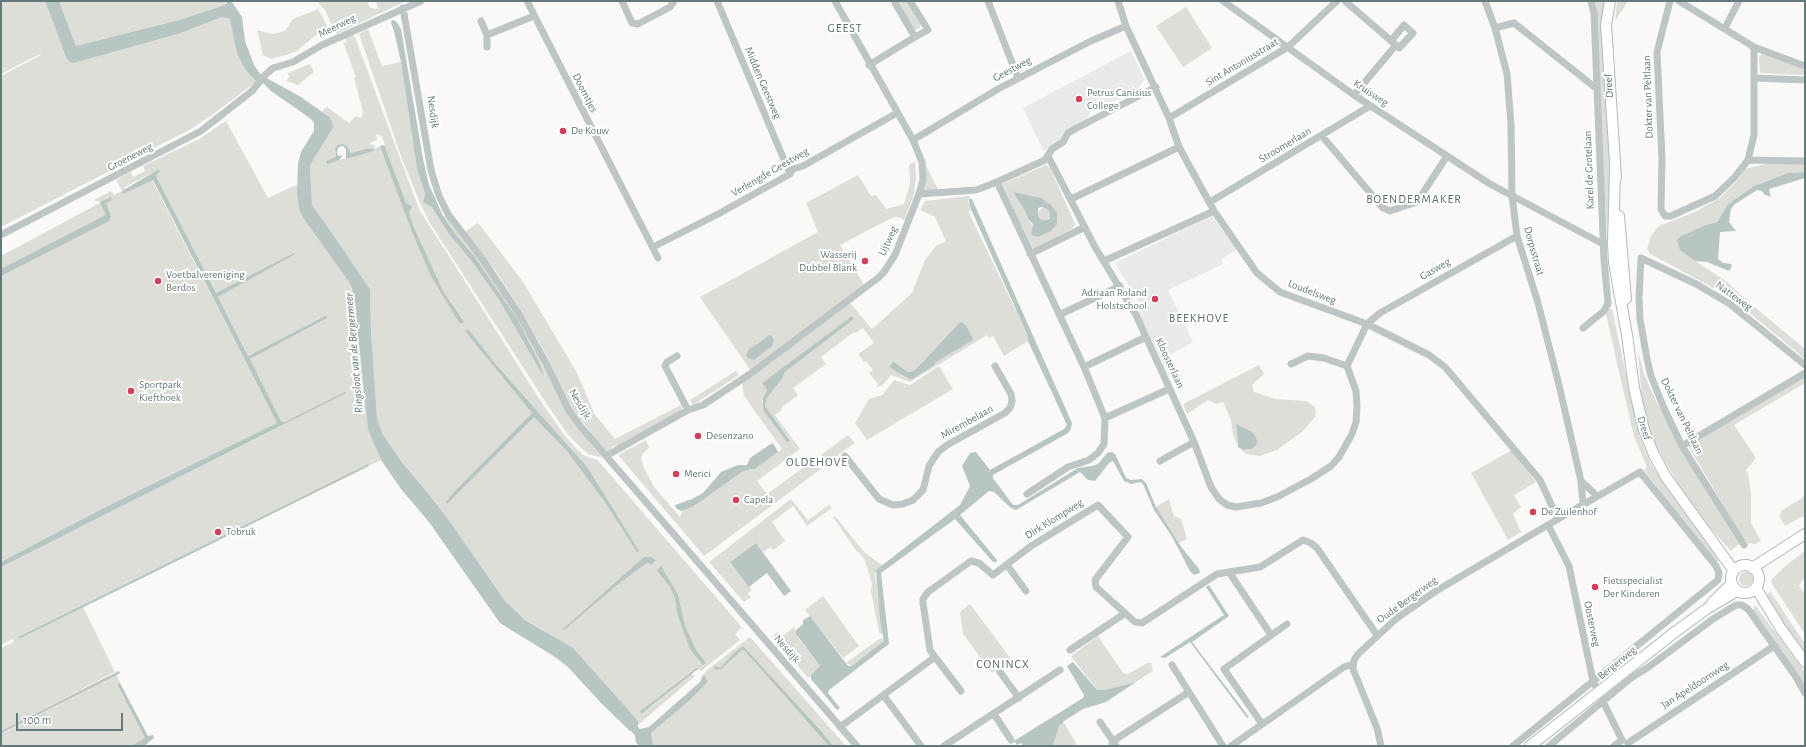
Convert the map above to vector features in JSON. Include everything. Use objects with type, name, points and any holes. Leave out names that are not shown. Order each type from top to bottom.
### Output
[{"type":"main road","name":"Dreef","points":[[1610,1],[1607,18],[1607,39],[1615,171],[1612,243],[1634,388],[1644,430],[1660,467],[1689,509],[1738,569]]},
{"type":"main road","points":[[1755,571],[1759,580],[1753,590],[1745,593],[1735,587],[1732,576],[1738,569],[1755,571],[1802,536]]},
{"type":"main road","name":"Bergerweg","points":[[1530,746],[1600,696],[1708,608],[1717,596],[1735,587]]},
{"type":"main road","points":[[1753,590],[1805,662]]},
{"type":"street","name":"Meerweg","points":[[265,75],[274,68],[293,62],[322,45],[421,1]]},
{"type":"street","name":"Doorntjes","points":[[527,1],[658,258]]},
{"type":"street","points":[[622,1],[632,23],[638,24],[670,7],[674,1]]},
{"type":"street","name":"Midden Geestweg","points":[[717,1],[790,174]]},
{"type":"street","name":"Lijtweg","points":[[606,456],[688,410],[703,405],[750,374],[878,278],[884,272],[895,255],[919,194],[924,171],[922,162],[913,140],[835,1]]},
{"type":"street","points":[[896,1],[894,3],[915,37]]},
{"type":"street","points":[[869,64],[928,30],[910,1]]},
{"type":"street","points":[[988,1],[1018,78]]},
{"type":"street","name":"Loudelsweg","points":[[1118,1],[1126,26],[1156,87],[1179,147],[1214,211],[1257,273],[1272,286],[1289,296],[1367,324],[1429,355],[1452,374],[1540,480],[1558,519]]},
{"type":"street","name":"Kruisweg","points":[[1223,1],[1370,106],[1512,196]]},
{"type":"street","name":"Sint Antoniusstraat","points":[[1169,118],[1288,47],[1337,1]]},
{"type":"street","points":[[1345,1],[1393,43],[1354,95]]},
{"type":"street","name":"Dorpsstraat","points":[[1485,1],[1495,28],[1507,74],[1511,124],[1512,196],[1517,236],[1538,303],[1581,481],[1583,504]]},
{"type":"street","name":"Karel de Grotelaan","points":[[1583,328],[1607,308],[1612,243],[1597,89],[1594,13],[1591,1]]},
{"type":"street","name":"Dokter van Peltlaan","points":[[1670,1],[1657,52],[1662,159],[1661,209],[1665,216],[1671,216],[1715,196],[1734,178],[1748,160]]},
{"type":"street","points":[[1679,1],[1754,47],[1805,66]]},
{"type":"street","points":[[1725,28],[1739,1]]},
{"type":"street","name":"Nesdijk","points":[[404,8],[428,156],[435,183],[444,207],[453,222],[483,260],[519,314],[546,363],[568,409],[606,456],[857,746]]},
{"type":"street","points":[[487,34],[534,16]]},
{"type":"street","points":[[481,21],[487,34],[487,47]]},
{"type":"street","points":[[1495,28],[1514,23],[1597,89]]},
{"type":"street","name":"Geestweg","points":[[913,140],[1018,78],[1091,41],[1126,26]]},
{"type":"street","points":[[1754,47],[1754,135],[1748,160],[1805,161]]},
{"type":"street","name":"Groeneweg","points":[[1,235],[201,131],[259,84],[265,75]]},
{"type":"street","points":[[1754,78],[1805,80]]},
{"type":"street","points":[[919,194],[976,190],[997,182],[1045,160],[1052,149],[1063,142],[1068,133],[1156,87]]},
{"type":"street","name":"Stroomerlaan","points":[[1210,202],[1370,106]]},
{"type":"street","name":"Verlengde Geestweg","points":[[653,247],[720,213],[790,174],[793,169],[803,166],[897,112]]},
{"type":"street","points":[[1322,136],[1383,208],[1390,211],[1417,202],[1447,156]]},
{"type":"street","points":[[1070,199],[1179,147]]},
{"type":"street","name":"Kloosterlaan","points":[[1048,156],[1085,227],[1136,315],[1194,442],[1211,487],[1220,499],[1227,505],[1236,507],[1250,506],[1277,497],[1311,479],[1330,466],[1346,446],[1356,422],[1356,391],[1347,366]]},
{"type":"street","points":[[997,182],[1084,367],[1105,418],[1104,444],[1098,453],[1089,460],[1068,467],[1027,494]]},
{"type":"street","points":[[1512,196],[1612,243]]},
{"type":"street","points":[[1104,261],[1214,211]]},
{"type":"street","points":[[1030,254],[1085,227]]},
{"type":"street","name":"Gasweg","points":[[1367,324],[1380,313],[1517,236]]},
{"type":"street","name":"Dokter van Peltlaan","points":[[1641,258],[1639,298],[1640,319],[1647,360],[1663,406],[1682,446],[1744,545]]},
{"type":"street","name":"Natteweg","points":[[1641,258],[1696,284],[1730,304],[1805,365]]},
{"type":"street","points":[[1059,315],[1120,286]]},
{"type":"street","points":[[1291,364],[1302,357],[1308,356],[1324,358],[1347,366],[1367,324]]},
{"type":"street","points":[[1084,367],[1146,337]]},
{"type":"street","points":[[677,356],[667,362],[665,366],[688,410]]},
{"type":"street","name":"Mirembelaan","points":[[845,456],[879,499],[893,505],[903,504],[913,500],[923,490],[929,466],[938,452],[947,445],[1005,413],[1010,408],[1012,401],[1011,394],[995,366]]},
{"type":"street","points":[[1682,446],[1805,373]]},
{"type":"street","points":[[1105,418],[1169,389]]},
{"type":"street","points":[[1160,461],[1194,442]]},
{"type":"street","name":"Oude Bergerweg","points":[[1353,664],[1358,654],[1377,635],[1397,618],[1430,594],[1640,472],[1716,566],[1719,573],[1719,578]]},
{"type":"street","points":[[1581,481],[1597,496]]},
{"type":"street","name":"Dirk Klompweg","points":[[935,657],[930,650],[923,604],[926,595],[971,561],[979,562],[993,575],[1031,546],[1098,505],[1128,537],[1095,580],[1096,587],[1124,614],[1135,622],[1142,623],[1217,574],[1260,567],[1303,540],[1311,543],[1317,548],[1377,635]]},
{"type":"street","name":"Oosterweg","points":[[1548,525],[1569,566],[1593,681],[1627,743]]},
{"type":"street","points":[[1007,565],[1026,591]]},
{"type":"street","points":[[1229,572],[1272,635]]},
{"type":"street","name":"Bergerweg","points":[[1513,746],[1714,585],[1719,578]]},
{"type":"street","name":"Bergerweg","points":[[1549,746],[1600,696],[1713,618],[1738,605],[1748,609],[1774,646]]},
{"type":"street","points":[[1070,650],[1124,614]]},
{"type":"street","points":[[1262,724],[1224,669],[1287,624]]},
{"type":"street","points":[[1774,646],[1805,693]]},
{"type":"street","name":"Jan Apeldoornweg","points":[[1627,743],[1774,646]]},
{"type":"street","points":[[840,727],[935,657],[961,691]]},
{"type":"street","points":[[1231,746],[1344,667],[1353,664],[1355,675],[1377,728],[1381,746]]},
{"type":"street","points":[[1172,665],[1223,746]]},
{"type":"street","points":[[944,746],[1060,670]]},
{"type":"street","points":[[1000,672],[1019,698]]},
{"type":"street","points":[[1100,722],[1113,744],[1189,692]]},
{"type":"street","points":[[884,696],[921,746]]},
{"type":"street","points":[[994,714],[1012,740]]},
{"type":"street","points":[[1614,746],[1627,743]]},
{"type":"shaded area","points":[[1,1],[45,1],[66,57],[74,63],[178,34],[222,17],[230,19],[245,69],[257,81],[212,115],[189,130],[1,227],[1,76],[41,55],[40,54],[1,74]]},
{"type":"shaded area","points":[[45,1],[59,1],[76,46],[179,20],[225,5],[227,2],[232,2],[242,17],[245,41],[254,65],[261,75],[301,97],[328,116],[332,121],[333,128],[310,165],[312,205],[370,289],[371,332],[377,418],[382,433],[401,461],[451,523],[505,601],[525,620],[573,648],[638,721],[638,725],[633,730],[630,731],[602,704],[568,667],[555,657],[500,623],[429,522],[401,489],[381,460],[368,430],[355,304],[352,289],[349,282],[302,216],[299,208],[297,194],[298,163],[301,152],[314,131],[314,123],[311,119],[271,91],[263,83],[255,80],[245,69],[237,53],[230,19],[222,17],[178,34],[74,63],[70,62],[66,57]]},
{"type":"shaded area","points":[[59,1],[225,1],[225,5],[179,20],[76,46]]},
{"type":"shaded area","points":[[317,1],[367,1],[370,8],[379,9],[376,1],[406,1],[336,34],[325,10]]},
{"type":"shaded area","points":[[900,1],[907,1],[920,24],[920,28],[913,30],[899,3]]},
{"type":"shaded area","points":[[1594,1],[1606,1],[1603,48],[1609,159],[1607,235]]},
{"type":"shaded area","points":[[1617,1],[1627,1],[1615,21]]},
{"type":"shaded area","points":[[1186,7],[1212,48],[1183,67],[1156,26]]},
{"type":"shaded area","points":[[318,9],[329,29],[316,35],[297,51],[271,59],[263,55],[257,30],[273,34],[285,31],[293,19]]},
{"type":"shaded area","points":[[392,20],[396,21],[401,29],[423,159],[429,185],[443,216],[455,234],[474,256],[517,319],[540,364],[544,377],[500,301],[471,260],[449,234],[432,207],[423,202],[425,194],[417,169],[401,62],[391,23]]},
{"type":"shaded area","points":[[368,29],[382,66],[401,62],[417,169],[425,194],[423,199],[425,203],[443,216],[446,216],[477,257],[517,316],[580,431],[602,457],[588,454],[564,429],[430,223],[402,159],[359,34]]},
{"type":"shaded area","points":[[351,34],[355,37],[419,209],[540,400],[565,436],[583,455],[597,460],[601,464],[746,632],[741,628],[735,634],[740,640],[701,671],[695,668],[640,711],[641,713],[652,706],[691,674],[695,676],[638,725],[638,721],[615,696],[542,629],[525,620],[505,601],[451,523],[401,461],[382,433],[377,418],[371,332],[370,289],[312,206],[310,165],[333,128],[328,116],[322,111],[327,107],[349,123],[356,116],[361,118],[363,113],[354,77],[356,77],[343,42],[347,43],[345,37]],"holes":[[[376,134],[382,136],[385,145],[375,148],[374,151],[327,163],[326,161],[336,158],[335,148],[343,144],[347,146],[351,153],[366,149],[374,149],[375,146],[370,143],[377,140]]]},
{"type":"shaded area","name":"Petrus Canisius College","points":[[1131,51],[1144,79],[1137,91],[1089,113],[1087,120],[1068,129],[1058,142],[1044,152],[1023,108]]},
{"type":"shaded area","points":[[1763,53],[1805,68],[1805,75],[1760,73],[1759,57]]},
{"type":"shaded area","points":[[310,64],[314,72],[298,85],[286,81],[289,77],[288,73]]},
{"type":"shaded area","points":[[226,121],[268,198],[298,184],[297,194],[299,208],[349,282],[355,304],[368,430],[381,460],[369,466],[368,464],[18,637],[19,639],[83,607],[115,672],[1,731],[1,648],[14,642],[13,639],[1,645],[1,567],[289,422],[281,421],[250,359],[327,318],[327,315],[248,356],[218,297],[294,254],[216,293],[156,176],[160,171],[159,169],[125,187],[123,190],[147,179],[152,180],[277,423],[1,562],[1,256],[109,198],[100,202],[94,200],[111,191],[114,195],[122,191],[116,180],[131,172],[133,177],[145,171],[143,166],[199,139]]},
{"type":"shaded area","points":[[343,144],[347,146],[351,153],[366,149],[374,149],[374,151],[346,159],[346,149],[341,146],[338,148],[337,154],[339,156],[343,155],[339,160],[327,164],[326,161],[336,157],[335,148],[338,145]]},
{"type":"shaded area","points":[[384,145],[406,203],[412,206],[409,212],[413,226],[444,293],[464,322],[460,324],[431,276],[412,232],[380,146]]},
{"type":"shaded area","points":[[915,161],[916,177],[914,194],[904,221],[901,218],[896,217],[890,219],[840,245],[864,285],[750,370],[700,297],[818,232],[806,203],[858,175],[871,196],[876,195],[886,209],[904,204],[910,184],[909,165]]},
{"type":"shaded area","points":[[1786,162],[1805,163],[1805,172],[1788,173],[1754,186],[1728,204],[1717,222],[1681,236],[1691,258],[1727,282],[1805,349],[1805,359],[1745,309],[1719,291],[1650,254],[1647,249],[1651,236],[1659,226],[1695,212],[1721,197],[1739,179],[1745,169],[1765,164]]},
{"type":"shaded area","points":[[926,165],[938,190],[923,193],[926,181]]},
{"type":"shaded area","points":[[1046,165],[1050,168],[1075,224],[1072,229],[1034,248],[1031,247],[1003,184]],"holes":[[[1010,187],[1014,192],[1034,196],[1057,213],[1057,224],[1033,227],[1026,216],[1025,209]]]},
{"type":"shaded area","points":[[159,169],[160,171],[156,176],[216,293],[294,253],[294,255],[218,297],[248,356],[327,315],[327,318],[250,359],[281,421],[285,422],[345,392],[346,393],[1,567],[1,562],[106,507],[277,423],[153,180],[123,194],[122,191]]},
{"type":"shaded area","points":[[1805,172],[1805,178],[1769,189],[1771,197],[1765,195],[1762,191],[1757,190],[1735,204],[1731,209],[1729,222],[1736,231],[1720,232],[1718,259],[1723,263],[1731,264],[1732,266],[1729,271],[1707,262],[1695,261],[1680,250],[1677,240],[1681,236],[1717,222],[1728,204],[1754,186],[1788,173]]},
{"type":"shaded area","points":[[1010,187],[1014,192],[1041,198],[1051,205],[1057,213],[1057,224],[1051,231],[1038,237],[1031,235],[1033,224],[1028,219],[1024,209]],"holes":[[[1042,207],[1047,209],[1050,213],[1049,219],[1040,219],[1038,215],[1038,208]]]},
{"type":"shaded area","points":[[969,196],[970,199],[968,201],[971,210],[968,211],[1027,334],[1028,341],[1004,356],[993,336],[989,338],[987,335],[910,382],[891,375],[882,386],[876,387],[878,384],[869,373],[873,370],[858,354],[874,343],[863,328],[856,333],[854,332],[821,357],[826,364],[793,388],[798,395],[781,408],[782,410],[775,415],[800,449],[757,481],[767,494],[814,460],[821,469],[704,556],[618,455],[646,440],[649,448],[643,453],[641,458],[643,466],[654,487],[680,517],[683,510],[694,507],[742,472],[755,469],[782,449],[744,396],[742,383],[850,303],[872,329],[912,293],[925,260],[936,246],[946,241],[935,217],[920,210],[925,201]],"holes":[[[852,316],[854,319],[785,372],[782,379],[767,398],[765,406],[773,418],[762,403],[767,390],[762,383]],[[960,322],[933,366],[911,380],[889,366],[893,361],[908,372],[911,372],[917,368]]]},
{"type":"shaded area","points":[[111,197],[112,200],[106,203],[111,217],[109,221],[1,276],[1,269],[106,215],[100,202]]},
{"type":"shaded area","points":[[969,199],[972,199],[1072,423],[1071,429],[1068,433],[993,475],[993,478],[1013,505],[1018,505],[1078,468],[1098,464],[1107,453],[1112,452],[1115,454],[1126,478],[1131,480],[1142,479],[1146,483],[1156,507],[1182,548],[1199,569],[1200,573],[1194,575],[1190,571],[1171,535],[1154,510],[1143,484],[1140,482],[1131,484],[1124,481],[1113,461],[1109,463],[1095,481],[1088,480],[1080,472],[1016,510],[1011,508],[994,492],[989,491],[960,515],[997,560],[997,562],[993,562],[955,519],[881,573],[889,644],[829,690],[828,693],[840,708],[837,710],[811,679],[811,675],[820,666],[796,634],[796,630],[803,624],[803,620],[810,616],[848,666],[852,666],[884,641],[880,619],[876,570],[960,505],[970,486],[962,466],[970,453],[976,452],[990,470],[1064,429],[1067,425],[1028,341],[1027,334],[970,207]]},
{"type":"shaded area","points":[[1046,208],[1049,209],[1049,219],[1042,220],[1039,219],[1038,212],[1039,209]]},
{"type":"shaded area","name":"Adriaan Roland Holstschool","points":[[1212,216],[1237,250],[1221,259],[1223,264],[1168,290],[1193,342],[1171,354],[1172,370],[1167,372],[1138,311],[1142,308],[1115,263]]},
{"type":"shaded area","points":[[477,223],[523,282],[576,371],[595,415],[615,439],[681,405],[682,410],[620,445],[611,447],[611,451],[604,450],[570,406],[546,354],[521,310],[495,270],[465,232]]},
{"type":"shaded area","points":[[1609,309],[1612,309],[1639,435],[1646,453],[1651,464],[1686,515],[1721,559],[1715,563],[1644,470],[1647,467],[1634,436],[1606,314]]},
{"type":"shaded area","points":[[852,316],[854,319],[785,372],[782,379],[767,398],[765,406],[790,441],[787,442],[763,410],[763,398],[767,390],[762,383]]},
{"type":"shaded area","points":[[960,322],[966,325],[973,340],[936,362],[933,366],[911,380],[889,367],[893,361],[908,372],[911,372],[917,368]]},
{"type":"shaded area","points":[[468,329],[497,366],[587,467],[639,551],[637,552],[605,502],[567,451],[534,417],[447,504],[446,502],[453,493],[532,413],[465,331]]},
{"type":"shaded area","points":[[769,335],[772,336],[774,340],[772,346],[754,360],[748,358],[746,355],[749,349]]},
{"type":"shaded area","points":[[1638,351],[1644,374],[1656,401],[1699,479],[1739,544],[1731,551],[1711,529],[1682,490],[1662,457],[1650,431],[1642,402]]},
{"type":"shaded area","points":[[1259,365],[1264,374],[1252,385],[1254,392],[1275,399],[1306,401],[1315,407],[1316,412],[1315,417],[1302,432],[1277,450],[1260,456],[1246,454],[1238,447],[1249,451],[1236,425],[1237,445],[1233,435],[1231,420],[1223,402],[1216,404],[1208,400],[1187,414],[1183,404]]},
{"type":"shaded area","points":[[939,366],[953,389],[867,440],[855,423],[869,399],[882,395],[894,380],[910,385]]},
{"type":"shaded area","points":[[736,371],[739,375],[693,405],[690,400]]},
{"type":"shaded area","points":[[1805,374],[1805,383],[1734,425],[1756,458],[1746,470],[1751,493],[1751,523],[1761,541],[1756,544],[1746,543],[1687,444]]},
{"type":"shaded area","points":[[1236,424],[1252,432],[1256,437],[1257,444],[1252,449],[1244,450],[1238,447]]},
{"type":"shaded area","points":[[848,435],[855,443],[827,463],[821,455]]},
{"type":"shaded area","points":[[772,443],[778,452],[755,469],[742,472],[693,507],[681,511],[676,508],[675,505],[703,493],[721,472],[738,465],[747,465],[750,458]]},
{"type":"shaded area","points":[[1512,450],[1536,482],[1514,495],[1521,507],[1513,514],[1521,532],[1508,540],[1471,473]]},
{"type":"shaded area","points":[[368,464],[369,466],[19,639],[18,637]]},
{"type":"shaded area","points":[[1805,496],[1805,515],[1785,526],[1780,518],[1781,511]]},
{"type":"shaded area","points":[[791,499],[808,520],[829,505],[832,508],[807,526],[793,506],[772,522],[785,541],[773,550],[771,547],[763,552],[756,543],[730,562],[752,590],[748,593],[751,597],[744,602],[709,562]]},
{"type":"shaded area","points":[[1169,499],[1174,516],[1181,519],[1187,539],[1179,543],[1156,507]]},
{"type":"shaded area","points":[[835,516],[865,553],[882,565],[875,573],[883,635],[879,632],[871,591],[872,584],[864,558],[855,549],[833,517]]},
{"type":"shaded area","points":[[756,543],[791,591],[784,596],[767,573],[749,587],[730,562]]},
{"type":"shaded area","points":[[1805,551],[1805,576],[1799,586],[1805,593],[1805,634],[1772,584],[1771,580],[1784,567]]},
{"type":"shaded area","points":[[644,557],[651,557],[656,560],[652,564],[647,563],[641,567],[617,585],[564,630],[562,630]]},
{"type":"shaded area","points":[[661,566],[678,595],[685,626],[696,650],[706,663],[703,665],[690,649],[678,616],[675,598],[670,587],[657,570]]},
{"type":"shaded area","points":[[1743,572],[1749,572],[1753,576],[1753,582],[1749,586],[1743,586],[1739,582],[1739,576]]},
{"type":"shaded area","points":[[1209,585],[1229,616],[1192,642],[1249,717],[1247,718],[1190,642],[1165,658],[1160,657],[1224,615],[1206,587]]},
{"type":"shaded area","points":[[1770,591],[1805,644],[1805,656],[1765,599]]},
{"type":"shaded area","points":[[823,596],[859,646],[843,658],[805,610]]},
{"type":"shaded area","points":[[970,604],[1011,659],[993,672],[991,672],[963,634],[960,612]]},
{"type":"shaded area","points":[[1755,605],[1805,672],[1805,689],[1752,612]]},
{"type":"shaded area","points":[[794,627],[798,638],[820,666],[819,669],[808,678],[773,636],[777,632],[781,637]]},
{"type":"shaded area","points":[[1098,636],[1123,673],[1128,674],[1147,663],[1151,663],[1153,671],[1136,682],[1106,690],[1097,690],[1071,656]]},
{"type":"shaded area","points":[[750,637],[846,746],[653,746],[651,733],[690,700],[708,682],[705,676],[702,676],[707,670]]},
{"type":"shaded area","points":[[884,638],[883,643],[852,666],[846,663],[879,639]]},
{"type":"shaded area","points":[[743,646],[833,746],[829,746],[745,651],[742,650],[721,669],[716,670],[714,668],[715,666],[720,668]]},
{"type":"shaded area","points":[[1073,662],[1097,690],[1105,690],[1136,682],[1106,702],[1083,709],[1064,721],[1059,726],[1053,746],[1023,746],[1021,743],[1017,745],[1014,741],[1083,698],[1084,695],[1067,666]]},
{"type":"shaded area","points":[[696,668],[698,669],[641,714],[640,711]]},
{"type":"shaded area","points":[[119,671],[120,673],[117,675],[1,733],[1,731]]},
{"type":"shaded area","points":[[117,675],[120,683],[117,684],[145,738],[131,746],[1,746],[1,733]]},
{"type":"shaded area","points":[[702,676],[705,676],[708,682],[690,700],[651,733],[653,746],[640,746],[636,743],[635,734],[640,729],[649,727],[701,681]]},
{"type":"shaded area","points":[[120,683],[148,736],[153,735],[154,738],[144,746],[131,746],[145,738],[117,684]]},
{"type":"shaded area","points":[[1063,721],[1076,743],[1075,746],[1053,746],[1059,726]]},
{"type":"waterway","name":"Ringsloot van de Bergermeer","points":[[628,721],[647,746]]},
{"type":"place","name":"Petrus Canisius College","points":[[1079,99]]},
{"type":"place","name":"De Kouw","points":[[563,131]]},
{"type":"place","name":"Wasserij Dubbel Blank","points":[[865,261]]},
{"type":"place","name":"Voetbalvereniging Berdos","points":[[158,281]]},
{"type":"place","name":"Adriaan Roland Holstschool","points":[[1155,299]]},
{"type":"place","name":"Sportpark Kiefthoek","points":[[131,391]]},
{"type":"place","name":"Desenzano","points":[[698,436]]},
{"type":"place","name":"Merici","points":[[676,474]]},
{"type":"place","name":"Capela","points":[[736,500]]},
{"type":"place","name":"De Zuilenhof","points":[[1533,512]]},
{"type":"place","name":"Tobruk","points":[[218,532]]},
{"type":"place","name":"Fietsspecialist Der Kinderen","points":[[1595,587]]},
{"type":"district","name":"GEEST","points":[[845,28]]},
{"type":"district","name":"BOENDERMAKER","points":[[1414,199]]},
{"type":"district","name":"BEEKHOVE","points":[[1199,318]]},
{"type":"district","name":"OLDEHOVE","points":[[817,462]]},
{"type":"district","name":"CONINCX","points":[[1003,664]]}]
